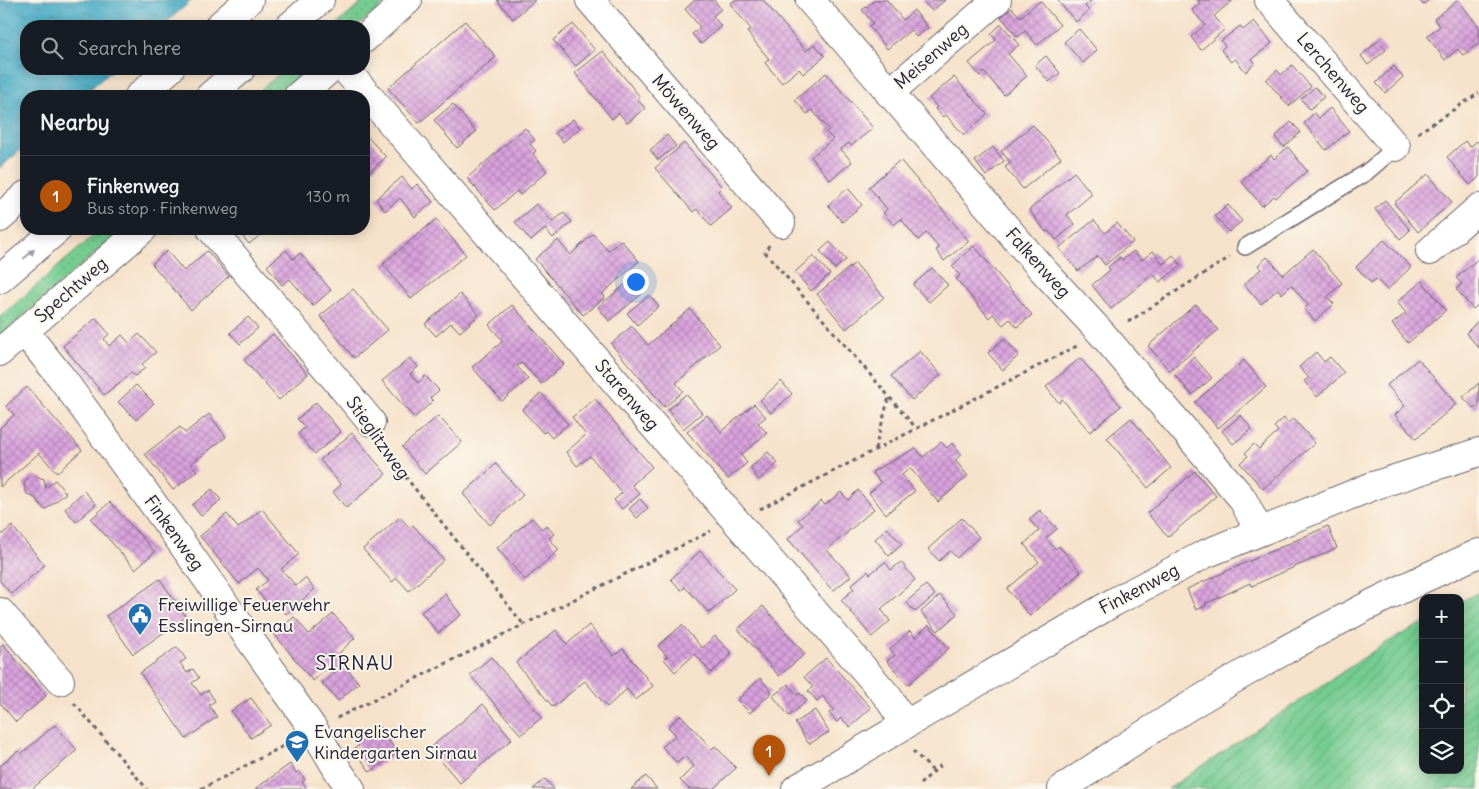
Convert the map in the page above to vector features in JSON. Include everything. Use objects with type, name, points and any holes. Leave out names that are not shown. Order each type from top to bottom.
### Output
[{"type":"main road","points":[[226,20],[249,0]]},
{"type":"main road","points":[[297,20],[320,0]]},
{"type":"main road","points":[[370,34],[408,0]]},
{"type":"main road","name":"Möwenweg","points":[[590,0],[781,223]]},
{"type":"main road","name":"Falkenweg","points":[[810,0],[1042,269],[1104,336],[1242,498],[1259,531]]},
{"type":"main road","name":"Meisenweg","points":[[889,93],[997,0]]},
{"type":"main road","name":"Lerchenweg","points":[[1269,0],[1396,147]]},
{"type":"main road","points":[[146,90],[163,75]]},
{"type":"main road","points":[[217,90],[234,75]]},
{"type":"main road","points":[[305,90],[323,75]]},
{"type":"main road","name":"Starenweg","points":[[350,75],[363,90]]},
{"type":"main road","name":"Starenweg","points":[[370,98],[888,697],[905,724]]},
{"type":"main road","points":[[0,218],[20,200]]},
{"type":"main road","points":[[1430,252],[1479,208]]},
{"type":"main road","points":[[0,279],[51,235]]},
{"type":"main road","name":"Spechtweg","points":[[0,352],[135,235]]},
{"type":"main road","name":"Stieglitzweg","points":[[216,235],[371,422]]},
{"type":"main road","name":"Finkenweg","points":[[24,331],[61,378],[178,538],[314,730],[351,789]]},
{"type":"main road","name":"Finkenweg","points":[[796,789],[1161,576],[1205,554],[1373,486],[1479,452]]},
{"type":"main road","points":[[1062,789],[1133,741],[1270,658],[1394,592],[1479,553]]},
{"type":"main road","points":[[0,612],[60,681]]},
{"type":"lane","points":[[1245,247],[1367,172],[1396,147]]},
{"type":"path","points":[[1396,147],[1479,93]]},
{"type":"path","points":[[781,223],[765,252],[916,428]]},
{"type":"path","points":[[875,450],[889,396]]},
{"type":"path","name":"Stieglitzweg","points":[[371,422],[378,442],[524,626]]},
{"type":"path","points":[[60,681],[69,696],[147,789]]},
{"type":"path","points":[[920,784],[942,764]]},
{"type":"green space","points":[[365,0],[389,0],[365,20],[342,20]]},
{"type":"green space","points":[[278,75],[301,75],[283,90],[260,90]]},
{"type":"green space","points":[[94,235],[116,235],[0,336],[0,317]]},
{"type":"green space","points":[[1479,592],[1479,789],[1168,789],[1384,644],[1419,625],[1419,774],[1464,774],[1464,600]]},
{"type":"water","points":[[0,0],[192,0],[169,20],[20,20],[20,75],[107,75],[89,90],[20,90],[20,150],[0,168]]},
{"type":"building","points":[[497,0],[535,0],[513,19]]},
{"type":"building","points":[[695,0],[714,0],[721,9],[713,16],[721,26],[701,44],[692,34],[700,27],[685,9]]},
{"type":"building","points":[[735,0],[763,0],[806,51],[814,44],[825,56],[803,74],[799,69],[782,83],[765,63],[769,59],[747,32],[751,29],[730,4]]},
{"type":"building","points":[[875,0],[887,0],[903,20],[914,10],[928,28],[916,37],[911,30],[887,49],[869,26],[873,23],[862,10]]},
{"type":"building","points":[[922,0],[945,0],[932,11]]},
{"type":"building","points":[[1059,0],[1092,0],[1085,6],[1089,11],[1076,22]]},
{"type":"building","points":[[1197,0],[1233,0],[1214,16],[1225,29],[1201,50],[1191,37],[1205,25],[1192,10],[1200,3]]},
{"type":"building","points":[[1419,0],[1429,0],[1423,5]]},
{"type":"building","points":[[1458,0],[1479,27],[1479,43],[1463,55],[1458,49],[1445,60],[1427,36],[1440,26],[1434,19]]},
{"type":"building","points":[[1040,1],[1060,25],[1037,45],[1025,31],[1018,37],[1001,17],[1012,8],[1020,17]]},
{"type":"building","points":[[465,21],[496,57],[419,123],[388,88]]},
{"type":"building","points":[[1254,21],[1272,43],[1252,59],[1255,63],[1246,72],[1235,59],[1231,62],[1221,50],[1225,46],[1221,41],[1240,26],[1243,30]]},
{"type":"building","points":[[573,24],[595,50],[576,66],[553,40]]},
{"type":"building","points":[[1001,24],[1019,45],[1008,54],[1027,76],[1004,95],[984,72],[980,76],[969,63],[996,40],[991,34]]},
{"type":"building","points":[[1079,29],[1097,50],[1083,63],[1064,42]]},
{"type":"building","points":[[1378,41],[1386,50],[1368,65],[1361,56]]},
{"type":"building","points":[[603,51],[640,97],[637,99],[645,108],[627,123],[619,113],[612,119],[575,73]]},
{"type":"building","points":[[1046,56],[1060,73],[1049,82],[1035,65]]},
{"type":"building","points":[[1292,65],[1311,87],[1289,106],[1266,80],[1277,70],[1281,75]]},
{"type":"building","points":[[1394,66],[1403,77],[1385,93],[1376,83]]},
{"type":"building","points":[[826,73],[873,128],[851,146],[849,143],[841,149],[852,162],[830,180],[811,157],[833,139],[826,132],[829,130],[812,110],[807,114],[795,100]]},
{"type":"building","points":[[954,77],[987,114],[964,135],[946,115],[943,117],[935,109],[937,107],[929,98]]},
{"type":"building","points":[[1315,87],[1324,97],[1310,109],[1301,99]]},
{"type":"building","points":[[453,104],[476,132],[457,148],[434,120]]},
{"type":"building","points":[[1330,108],[1349,131],[1326,150],[1304,123],[1314,113],[1319,118]]},
{"type":"building","points":[[573,119],[580,128],[563,142],[555,133]]},
{"type":"building","points":[[1291,122],[1301,132],[1284,147],[1275,137]]},
{"type":"building","points":[[1033,125],[1061,158],[1023,189],[1005,167],[1011,163],[1001,151]]},
{"type":"building","points":[[525,128],[535,140],[530,144],[536,151],[533,154],[547,171],[520,195],[517,191],[495,210],[467,178]]},
{"type":"building","points":[[667,135],[676,146],[658,160],[650,150]]},
{"type":"building","points":[[370,140],[386,157],[370,172]]},
{"type":"building","points":[[1465,141],[1470,147],[1477,141],[1479,143],[1479,177],[1470,185],[1447,157]]},
{"type":"building","points":[[684,143],[722,187],[718,191],[732,208],[711,226],[697,209],[693,212],[655,168]]},
{"type":"building","points":[[993,147],[1004,161],[986,176],[975,161]]},
{"type":"building","points":[[1288,147],[1307,171],[1276,198],[1274,196],[1262,206],[1241,181],[1271,155],[1274,159]]},
{"type":"building","points":[[900,160],[969,241],[944,261],[936,250],[939,248],[926,233],[918,240],[901,219],[894,225],[883,213],[887,209],[869,187]]},
{"type":"building","points":[[1074,172],[1092,194],[1067,215],[1075,224],[1056,240],[1048,231],[1046,232],[1029,210]]},
{"type":"building","points":[[1428,174],[1452,202],[1418,232],[1394,203]]},
{"type":"building","points":[[402,177],[412,189],[417,184],[433,202],[415,217],[400,198],[385,211],[376,199]]},
{"type":"building","points":[[848,188],[862,205],[842,222],[828,205]]},
{"type":"building","points":[[1385,200],[1410,230],[1400,239],[1375,209]]},
{"type":"building","points":[[536,204],[552,222],[564,213],[572,222],[553,238],[545,229],[531,241],[515,222]]},
{"type":"building","points":[[1228,205],[1242,221],[1229,232],[1215,216]]},
{"type":"building","points":[[436,219],[466,255],[411,299],[383,264]]},
{"type":"building","points":[[1094,220],[1105,233],[1117,223],[1133,242],[1105,265],[1098,256],[1078,271],[1059,248]]},
{"type":"building","points":[[593,234],[608,251],[621,240],[639,261],[602,294],[605,297],[583,315],[535,259],[558,240],[570,255]]},
{"type":"building","points":[[241,235],[260,235],[249,244]]},
{"type":"building","points":[[1384,240],[1411,267],[1387,290],[1376,279],[1371,283],[1356,267]]},
{"type":"building","points":[[830,242],[846,260],[835,269],[820,251]]},
{"type":"building","points":[[974,246],[1032,315],[1017,327],[1010,319],[1003,325],[993,314],[989,318],[956,279],[960,276],[952,266]]},
{"type":"building","points":[[1313,249],[1342,283],[1327,297],[1334,304],[1315,321],[1304,309],[1308,305],[1291,285],[1282,294],[1278,289],[1261,304],[1244,284],[1261,269],[1258,265],[1267,257],[1283,275]]},
{"type":"building","points":[[286,250],[293,259],[300,253],[331,290],[313,306],[290,279],[282,285],[267,266]]},
{"type":"building","points":[[167,251],[184,271],[207,251],[229,276],[191,310],[152,264]]},
{"type":"building","points":[[1134,251],[1142,260],[1153,251],[1163,264],[1173,255],[1181,265],[1160,282],[1153,274],[1111,309],[1092,285],[1110,270],[1108,267],[1120,257],[1122,260]]},
{"type":"building","points":[[813,256],[830,274],[811,291],[795,272]]},
{"type":"building","points":[[1479,258],[1479,304],[1473,309],[1456,289],[1462,284],[1456,278]]},
{"type":"building","points":[[855,263],[884,297],[846,329],[817,294]]},
{"type":"building","points":[[932,268],[948,285],[929,302],[913,285]]},
{"type":"building","points":[[633,278],[644,292],[609,321],[598,307]]},
{"type":"building","points":[[1422,281],[1446,310],[1408,343],[1392,324],[1406,313],[1397,302]]},
{"type":"building","points":[[353,289],[388,330],[354,358],[320,316]]},
{"type":"building","points":[[460,294],[479,315],[460,332],[451,323],[436,336],[425,324]]},
{"type":"building","points":[[649,295],[659,306],[637,325],[627,313]]},
{"type":"building","points":[[1196,304],[1218,330],[1170,371],[1148,346]]},
{"type":"building","points":[[512,305],[564,364],[541,384],[522,363],[517,366],[528,379],[502,401],[472,367],[503,341],[489,325]]},
{"type":"building","points":[[690,309],[720,345],[676,383],[683,391],[665,407],[611,344],[632,326],[648,345]]},
{"type":"building","points":[[248,317],[258,328],[240,344],[230,333]]},
{"type":"building","points":[[96,318],[109,334],[104,339],[109,346],[122,335],[129,343],[139,334],[156,352],[142,364],[145,368],[135,376],[131,373],[104,395],[63,346]]},
{"type":"building","points":[[1479,320],[1479,348],[1466,333]]},
{"type":"building","points":[[273,334],[308,374],[279,400],[244,360]]},
{"type":"building","points":[[1004,338],[1019,355],[1003,370],[988,353]]},
{"type":"building","points":[[920,351],[941,375],[912,400],[891,376]]},
{"type":"building","points":[[1316,352],[1324,362],[1330,357],[1344,373],[1317,397],[1304,381],[1309,378],[1299,367]]},
{"type":"building","points":[[1194,357],[1212,378],[1192,395],[1174,374]]},
{"type":"building","points":[[410,358],[418,367],[410,374],[418,383],[425,376],[439,390],[430,398],[433,401],[414,418],[382,381]]},
{"type":"building","points":[[1080,358],[1121,406],[1090,432],[1062,399],[1059,403],[1046,387]]},
{"type":"building","points":[[1418,359],[1456,404],[1416,439],[1395,415],[1405,406],[1387,385]]},
{"type":"building","points":[[1244,360],[1266,387],[1218,428],[1195,402]]},
{"type":"building","points":[[781,381],[792,394],[771,413],[760,400]]},
{"type":"building","points":[[1479,383],[1479,405],[1474,409],[1463,397]]},
{"type":"building","points":[[136,385],[154,403],[136,420],[118,402]]},
{"type":"building","points":[[27,387],[82,450],[57,473],[39,453],[0,487],[0,428],[14,415],[6,406]]},
{"type":"building","points":[[541,393],[568,424],[552,438],[546,431],[543,433],[522,410]]},
{"type":"building","points":[[686,394],[702,413],[683,429],[668,410]]},
{"type":"building","points":[[595,399],[652,467],[632,485],[640,494],[622,509],[614,500],[622,493],[590,456],[577,466],[566,452],[586,435],[572,417]]},
{"type":"building","points":[[316,402],[341,432],[315,454],[298,434],[305,427],[297,419]]},
{"type":"building","points":[[754,404],[766,417],[758,423],[767,433],[741,455],[747,463],[728,479],[687,432],[707,415],[721,432]]},
{"type":"building","points":[[209,414],[226,437],[191,464],[197,471],[173,490],[145,454],[180,427],[185,433]]},
{"type":"building","points":[[1241,415],[1252,429],[1233,444],[1222,431]]},
{"type":"building","points":[[438,416],[462,442],[425,474],[402,447]]},
{"type":"building","points":[[1131,418],[1171,468],[1148,488],[1107,438]]},
{"type":"building","points":[[1284,418],[1288,423],[1293,418],[1315,443],[1263,489],[1240,463],[1248,456],[1245,453],[1254,444],[1259,449],[1278,431],[1274,427]]},
{"type":"building","points":[[352,433],[386,474],[346,508],[333,492],[341,485],[320,460]]},
{"type":"building","points":[[941,442],[947,448],[952,443],[961,455],[955,460],[968,476],[938,502],[910,468],[902,475],[915,491],[886,514],[869,493],[881,483],[872,472],[916,448],[923,457]]},
{"type":"building","points":[[768,452],[778,463],[759,480],[750,468]]},
{"type":"building","points":[[496,464],[523,495],[490,525],[463,494]]},
{"type":"building","points":[[1195,471],[1216,496],[1168,537],[1147,513]]},
{"type":"building","points":[[33,475],[44,479],[46,488],[55,480],[66,493],[45,510],[35,498],[27,494],[24,485],[26,480]]},
{"type":"building","points":[[212,489],[221,500],[201,516],[192,505]]},
{"type":"building","points":[[858,490],[874,509],[827,550],[851,576],[833,591],[788,539],[803,525],[798,520],[821,501],[825,505],[841,492],[848,500]]},
{"type":"building","points":[[84,491],[96,504],[76,522],[65,509]]},
{"type":"building","points":[[640,499],[648,508],[637,518],[629,509]]},
{"type":"building","points":[[110,502],[155,552],[135,569],[91,519]]},
{"type":"building","points":[[262,509],[299,554],[281,569],[296,586],[305,578],[315,589],[286,614],[276,602],[271,607],[256,590],[268,580],[258,568],[239,584],[200,536],[227,514],[238,528]]},
{"type":"building","points":[[1040,510],[1057,529],[1046,538],[1055,549],[1059,546],[1081,572],[1030,616],[1007,589],[1039,562],[1024,544],[1039,531],[1029,519]]},
{"type":"building","points":[[400,517],[410,528],[413,525],[444,560],[409,591],[397,578],[392,582],[363,549]]},
{"type":"building","points":[[532,518],[542,529],[546,525],[554,534],[549,538],[559,550],[525,580],[497,548]]},
{"type":"building","points":[[962,518],[979,537],[957,558],[950,551],[939,561],[928,549]]},
{"type":"building","points":[[12,526],[45,565],[11,594],[0,581],[0,536]]},
{"type":"building","points":[[1328,526],[1337,548],[1252,586],[1250,583],[1196,610],[1187,589]]},
{"type":"building","points":[[887,528],[902,544],[889,556],[875,539]]},
{"type":"building","points":[[700,551],[735,589],[709,613],[685,587],[681,590],[671,579]]},
{"type":"building","points":[[885,562],[891,570],[901,562],[915,580],[881,609],[890,621],[872,637],[841,600],[854,589],[851,585],[868,571],[870,574]]},
{"type":"building","name":"Freiwillige Feuerwehr Esslingen-Sirnau","points":[[160,579],[186,617],[133,654],[106,616]]},
{"type":"building","points":[[926,585],[935,595],[915,612],[906,602]]},
{"type":"building","points":[[445,594],[461,615],[438,633],[421,612]]},
{"type":"building","points":[[940,595],[957,614],[938,631],[921,612]]},
{"type":"building","points":[[763,606],[805,654],[779,676],[738,629]]},
{"type":"building","points":[[333,614],[355,638],[339,653],[346,662],[343,665],[359,683],[338,701],[322,683],[335,673],[329,667],[313,681],[274,634],[294,617],[309,634]]},
{"type":"building","points":[[589,625],[614,656],[623,649],[653,686],[636,700],[627,689],[607,707],[585,681],[553,707],[516,663],[556,630],[567,644]]},
{"type":"building","points":[[682,625],[702,648],[715,636],[732,654],[711,673],[695,654],[675,672],[664,659],[667,656],[658,646]]},
{"type":"building","points":[[929,625],[949,648],[908,685],[887,661],[895,655],[890,649],[910,631],[915,637]]},
{"type":"building","points":[[3,644],[46,696],[16,722],[0,703],[0,646]]},
{"type":"building","points":[[177,647],[186,659],[180,663],[187,673],[193,669],[199,678],[192,683],[201,695],[208,690],[215,701],[209,705],[217,717],[186,739],[140,673]]},
{"type":"building","points":[[491,657],[542,717],[521,735],[470,675]]},
{"type":"building","points":[[826,658],[871,708],[850,727],[841,718],[837,722],[829,713],[834,710],[822,696],[817,701],[808,691],[813,687],[804,677]]},
{"type":"building","points":[[760,678],[772,692],[750,713],[737,700]]},
{"type":"building","points":[[788,684],[797,695],[800,693],[807,701],[789,716],[773,696]]},
{"type":"building","points":[[251,698],[271,725],[251,738],[231,711]]},
{"type":"building","points":[[483,704],[512,739],[460,783],[430,748]]},
{"type":"building","points":[[815,710],[829,732],[809,744],[795,723]]},
{"type":"building","points":[[681,715],[712,749],[715,746],[736,768],[713,789],[689,789],[680,780],[694,766],[685,756],[677,763],[662,747],[676,735],[668,727]]},
{"type":"building","points":[[55,725],[77,750],[32,789],[0,789],[0,766],[18,751],[21,754]]},
{"type":"building","points":[[380,727],[397,753],[370,772],[354,749],[359,746],[353,738],[365,730],[368,735]]},
{"type":"building","name":"Evangelischer Kindergarten Sirnau","points":[[290,764],[296,773],[299,771],[305,780],[302,782],[307,789],[255,789]]},
{"type":"building","points":[[646,776],[657,789],[631,789]]},
{"type":"building","points":[[545,779],[554,789],[533,789]]},
{"type":"place","name":"Freiwillige Feuerwehr Esslingen-Sirnau","points":[[140,636]]},
{"type":"place","name":"Evangelischer Kindergarten Sirnau","points":[[297,763]]},
{"type":"place","name":"Finkenweg","points":[[769,776]]},
{"type":"district","name":"SIRNAU","points":[[355,663]]}]
